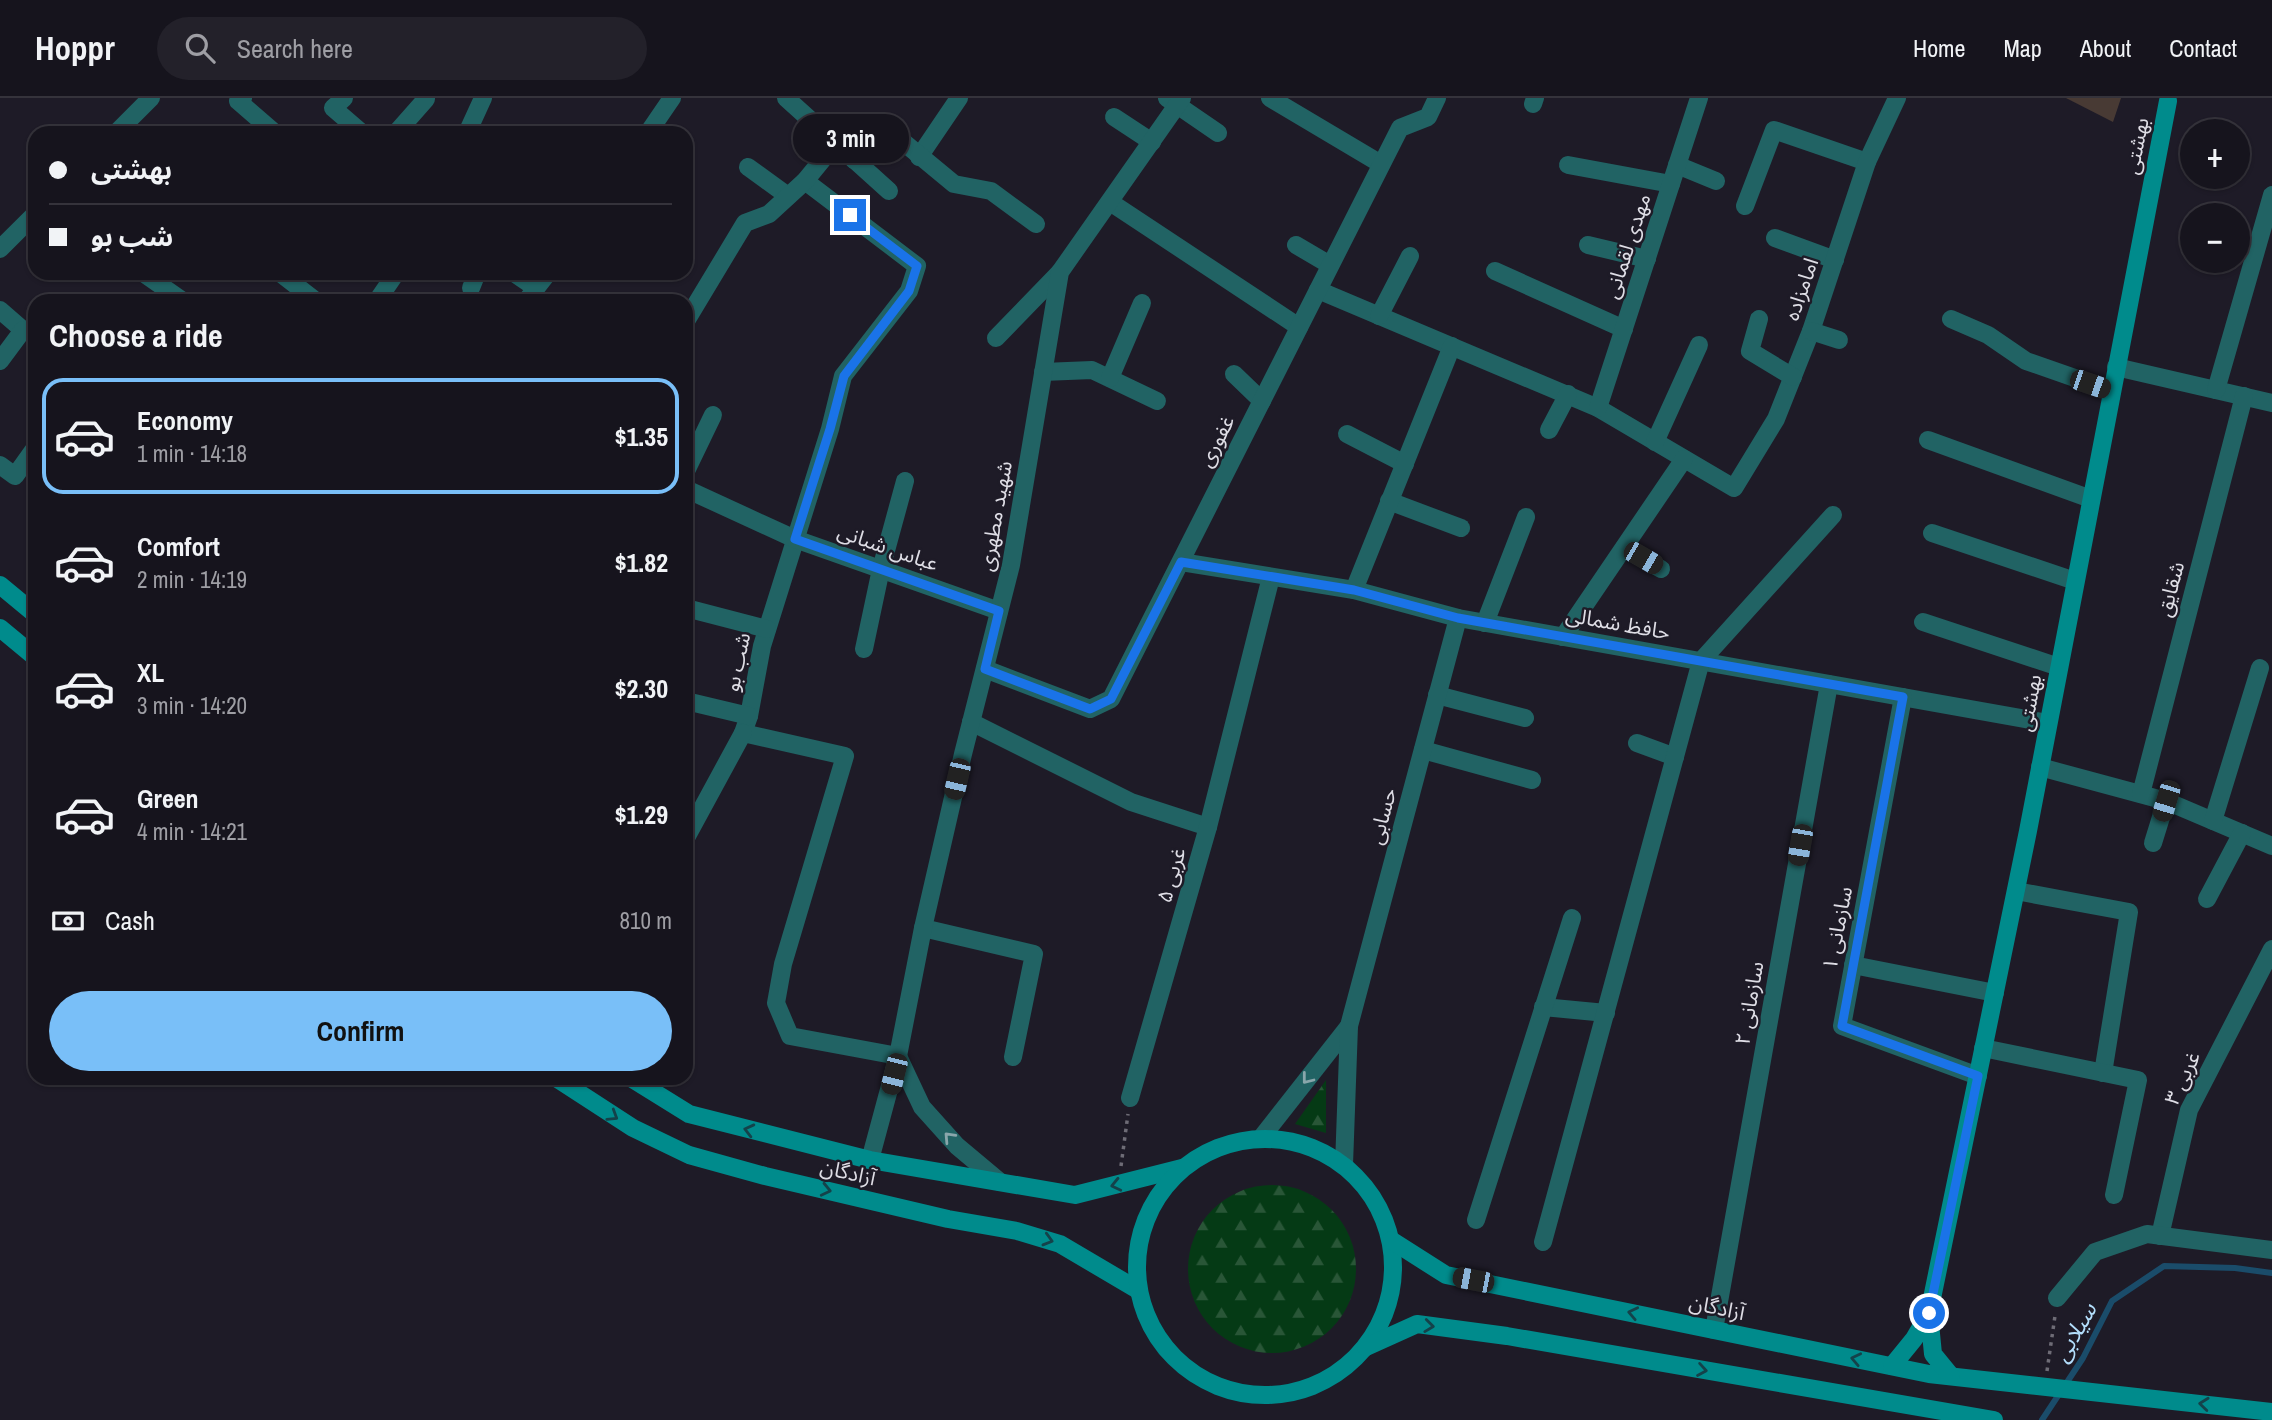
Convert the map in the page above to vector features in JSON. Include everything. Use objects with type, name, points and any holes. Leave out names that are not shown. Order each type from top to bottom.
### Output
[{"type":"main road","name":"بهشتی","points":[[1929,1313],[2016,891],[2168,99]]},
{"type":"main road","points":[[0,585],[28,608]]},
{"type":"main road","points":[[0,628],[28,651]]},
{"type":"main road","name":"آزادگان","points":[[567,1085],[633,1128],[689,1155],[765,1176],[948,1219],[1017,1231],[1060,1244],[1138,1290]]},
{"type":"main road","points":[[642,1085],[689,1114],[870,1160],[1074,1195],[1182,1168],[1219,1147],[1261,1138],[1305,1144],[1344,1165],[1365,1186],[1381,1212],[1391,1240],[1393,1278],[1384,1315],[1366,1347]]},
{"type":"main road","points":[[1182,1168],[1153,1203],[1138,1245],[1138,1290],[1152,1330],[1178,1363],[1213,1386],[1254,1396],[1296,1393],[1334,1376],[1366,1347],[1417,1324],[1507,1336],[1994,1420]]},
{"type":"main road","name":"آزادگان","points":[[1391,1240],[1446,1275],[1892,1366],[1951,1376],[2272,1412]]},
{"type":"main road","points":[[1892,1366],[1914,1339],[1929,1313]]},
{"type":"main road","points":[[1929,1313],[1933,1354],[1951,1376]]},
{"type":"street","points":[[123,126],[152,98]]},
{"type":"street","points":[[243,98],[238,101],[267,126]]},
{"type":"street","points":[[344,98],[333,108],[354,126]]},
{"type":"street","points":[[470,126],[483,98]]},
{"type":"street","points":[[653,126],[672,98]]},
{"type":"street","points":[[786,98],[889,191]]},
{"type":"street","points":[[919,157],[958,98]]},
{"type":"street","points":[[1270,98],[1381,164]]},
{"type":"street","name":"غفوری","points":[[985,669],[1090,709],[1111,699],[1400,128],[1428,117],[1437,98]]},
{"type":"street","name":"مهدی لقمانی","points":[[1598,408],[1699,98]]},
{"type":"street","points":[[402,126],[426,99]]},
{"type":"street","name":"امامزاده","points":[[1685,459],[1734,488],[1776,419],[1811,331],[1867,162],[1892,99]]},
{"type":"street","points":[[1176,101],[1218,133]]},
{"type":"street","name":"شهید مطهری","points":[[870,1160],[898,1056],[923,928],[1011,565],[1060,272],[1152,142],[1176,101]]},
{"type":"street","points":[[1114,117],[1152,142]]},
{"type":"street","points":[[1745,206],[1774,130],[1867,162]]},
{"type":"street","points":[[854,160],[890,131],[954,184],[991,191],[1036,224]]},
{"type":"street","points":[[693,309],[745,223],[769,214],[805,181],[836,143]]},
{"type":"street","points":[[1568,165],[1671,184]]},
{"type":"street","points":[[1677,165],[1716,181]]},
{"type":"street","points":[[748,167],[788,196]]},
{"type":"street","name":"شب بو","points":[[693,824],[746,725],[762,646],[844,376],[909,291],[917,266],[805,181]]},
{"type":"street","points":[[2217,390],[2272,195]]},
{"type":"street","points":[[1110,202],[1299,327]]},
{"type":"street","points":[[0,249],[28,221]]},
{"type":"street","points":[[1775,238],[1835,260]]},
{"type":"street","points":[[1296,245],[1330,265]]},
{"type":"street","points":[[1588,245],[1647,259]]},
{"type":"street","points":[[1379,316],[1410,256]]},
{"type":"street","points":[[1495,271],[1624,329]]},
{"type":"street","points":[[996,338],[1060,272]]},
{"type":"street","points":[[153,280],[173,294]]},
{"type":"street","points":[[289,280],[307,294]]},
{"type":"street","points":[[519,280],[530,294]]},
{"type":"street","points":[[532,294],[543,280]]},
{"type":"street","points":[[1318,290],[1568,394],[1598,408],[1685,459],[1563,637]]},
{"type":"street","points":[[1110,378],[1142,303]]},
{"type":"street","points":[[0,310],[28,329]]},
{"type":"street","points":[[1759,319],[1750,351],[1793,377]]},
{"type":"street","points":[[1951,319],[1988,335],[2026,361],[2112,391]]},
{"type":"street","points":[[0,361],[28,331]]},
{"type":"street","points":[[1811,331],[1839,340]]},
{"type":"street","points":[[1654,442],[1699,345]]},
{"type":"street","points":[[1354,590],[1452,346]]},
{"type":"street","points":[[2116,368],[2272,403]]},
{"type":"street","points":[[1043,372],[1092,370],[1157,401]]},
{"type":"street","points":[[1234,374],[1262,401]]},
{"type":"street","points":[[1549,430],[1568,394]]},
{"type":"street","name":"شقایق","points":[[2141,794],[2244,396]]},
{"type":"street","points":[[693,456],[713,415]]},
{"type":"street","points":[[1347,434],[1405,464]]},
{"type":"street","points":[[1927,440],[2091,499]]},
{"type":"street","points":[[0,465],[15,477],[28,458]]},
{"type":"street","points":[[864,649],[881,569],[905,481]]},
{"type":"street","name":"عباس شبانی","points":[[693,492],[795,539],[999,611]]},
{"type":"street","points":[[1390,501],[1461,528]]},
{"type":"street","points":[[1543,1242],[1701,661],[1833,515]]},
{"type":"street","points":[[1485,623],[1526,517]]},
{"type":"street","points":[[1932,533],[2075,581]]},
{"type":"street","points":[[1624,548],[1661,569]]},
{"type":"street","name":"حافظ شمالی","points":[[1181,562],[1354,590],[1458,618],[2048,723]]},
{"type":"street","name":"۵ غربی","points":[[1130,1098],[1208,827],[1271,577]]},
{"type":"street","points":[[693,610],[767,629]]},
{"type":"street","name":"حسابی","points":[[1344,1165],[1349,1026],[1458,618]]},
{"type":"street","points":[[1923,622],[2059,667]]},
{"type":"street","points":[[2213,821],[2260,668]]},
{"type":"street","name":"سازمانی ۲","points":[[1714,1329],[1829,684]]},
{"type":"street","points":[[1437,695],[1525,718]]},
{"type":"street","name":"سازمانی ۱","points":[[1903,697],[1842,1026],[1978,1076]]},
{"type":"street","points":[[693,704],[746,725],[845,756],[783,964],[776,1003],[790,1036],[898,1056],[922,1108],[957,1146],[1000,1182]]},
{"type":"street","points":[[971,722],[1131,803],[1208,827]]},
{"type":"street","points":[[1637,743],[1675,757]]},
{"type":"street","points":[[1423,750],[1532,780]]},
{"type":"street","points":[[2040,767],[2166,801],[2272,846]]},
{"type":"street","points":[[2153,843],[2166,801]]},
{"type":"street","points":[[2207,899],[2242,833]]},
{"type":"street","points":[[2016,891],[2129,912],[2104,1073]]},
{"type":"street","points":[[1476,1220],[1572,918]]},
{"type":"street","points":[[923,928],[1034,954],[1013,1058]]},
{"type":"street","name":"۳ غربی","points":[[2160,1236],[2189,1110],[2272,949]]},
{"type":"street","points":[[1853,965],[1995,993]]},
{"type":"street","points":[[1543,1007],[1606,1013]]},
{"type":"street","name":"حسابی","points":[[1261,1138],[1349,1026]]},
{"type":"street","points":[[1983,1048],[2138,1080],[2114,1195]]},
{"type":"street","points":[[2057,1298],[2095,1252],[2147,1234],[2272,1250]]},
{"type":"path","points":[[1118,1185],[1130,1098]]},
{"type":"path","points":[[2045,1387],[2057,1298]]},
{"type":"green space","points":[[1326,1080],[1326,1133],[1295,1124]]},
{"type":"green space","points":[[1272,1185],[1304,1192],[1331,1210],[1349,1237],[1356,1269],[1349,1301],[1331,1328],[1304,1346],[1272,1353],[1240,1346],[1213,1328],[1195,1301],[1188,1269],[1195,1237],[1213,1210],[1240,1192]]},
{"type":"building","points":[[2066,98],[2121,98],[2113,122]]},
{"type":"waterway","name":"سیلابی","points":[[2042,1420],[2083,1358],[2112,1301],[2164,1266],[2235,1268],[2272,1273]]},
{"type":"route","points":[[850,215],[917,266],[909,291],[844,376],[795,539],[999,611],[985,669],[1090,709],[1111,699],[1181,562],[1354,590],[1458,618],[1903,697],[1842,1026],[1978,1076],[1929,1313]]}]
